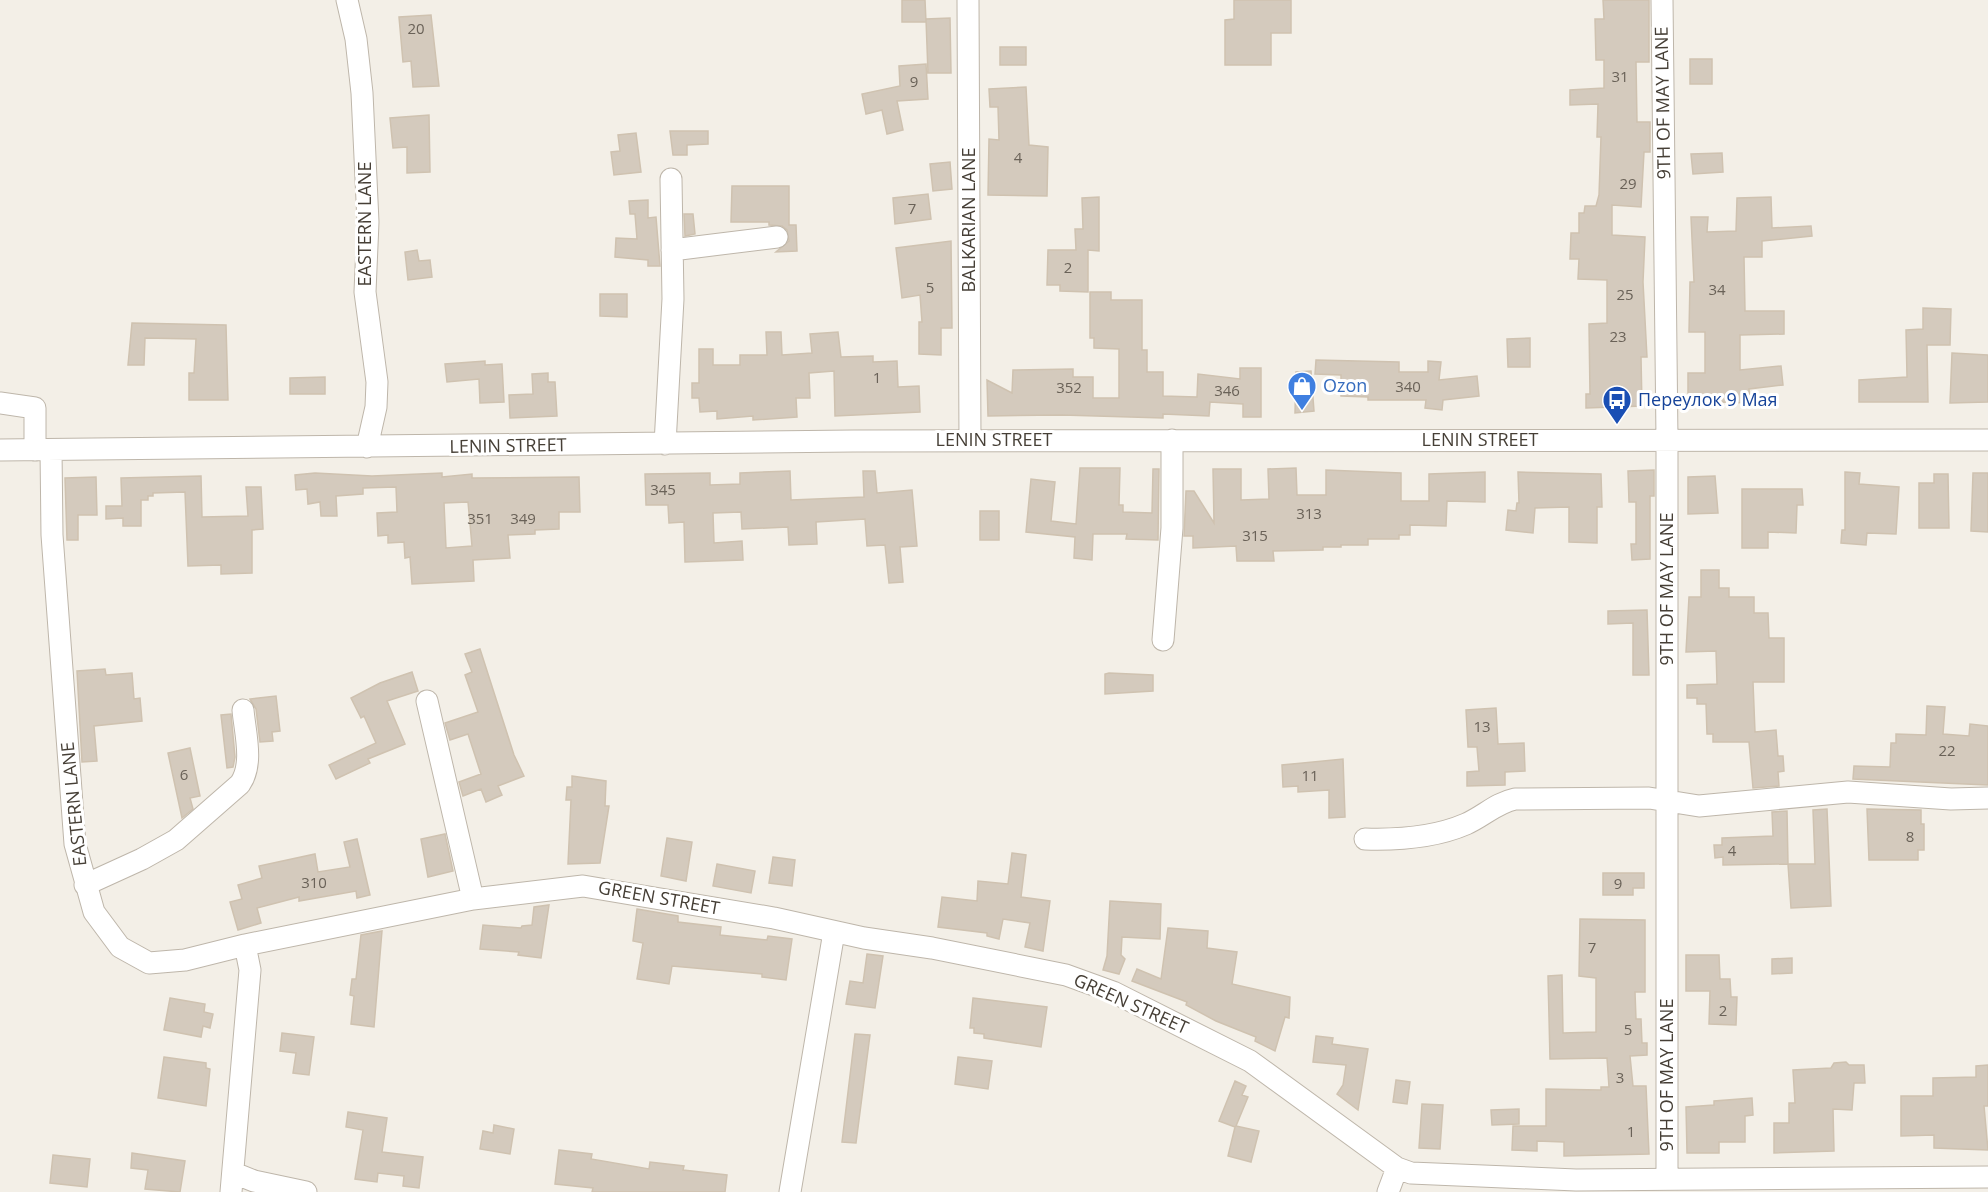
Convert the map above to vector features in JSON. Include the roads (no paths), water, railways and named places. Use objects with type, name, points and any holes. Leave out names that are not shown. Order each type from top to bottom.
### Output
[{"type":"street","name":"EASTERN LANE","points":[[347,0],[356,39],[362,93],[368,222],[365,292],[377,382],[376,407],[367,447]]},
{"type":"street","name":"BALKARIAN LANE","points":[[968,0],[970,441]]},
{"type":"street","name":"9TH OF MAY LANE","points":[[1662,0],[1667,439],[1665,801],[1668,1076],[1666,1178]]},
{"type":"street","points":[[665,444],[673,299],[671,179]]},
{"type":"street","points":[[672,250],[777,237]]},
{"type":"street","name":"EASTERN LANE","points":[[0,404],[35,408],[43,450],[52,535],[75,844],[94,912],[111,938],[139,959],[158,964],[245,945]]},
{"type":"street","points":[[1163,640],[1172,528],[1172,440]]},
{"type":"street","name":"LENIN STREET","points":[[0,450],[970,441],[1988,440]]},
{"type":"street","points":[[427,701],[473,900]]},
{"type":"street","points":[[85,885],[142,859],[176,840],[240,784],[246,776],[247,762],[243,710]]},
{"type":"street","points":[[1365,839],[1389,840],[1449,830],[1468,823],[1498,803],[1515,799],[1665,801],[1699,806],[1848,792],[1988,798]]},
{"type":"street","name":"GREEN STREET","points":[[245,945],[473,900],[555,887],[590,886],[774,918],[834,932],[932,948],[1066,975],[1113,992],[1262,1068],[1397,1168],[1411,1173],[1576,1180],[1988,1177]]},
{"type":"street","points":[[790,1192],[834,932]]},
{"type":"street","points":[[245,945],[250,970],[232,1182],[254,1181],[306,1192]]},
{"type":"street","points":[[1388,1192],[1397,1168]]},
{"type":"place","name":"Ozon","points":[[1302,412]]},
{"type":"place","name":"Переулок 9 Мая","points":[[1617,426]]}]
